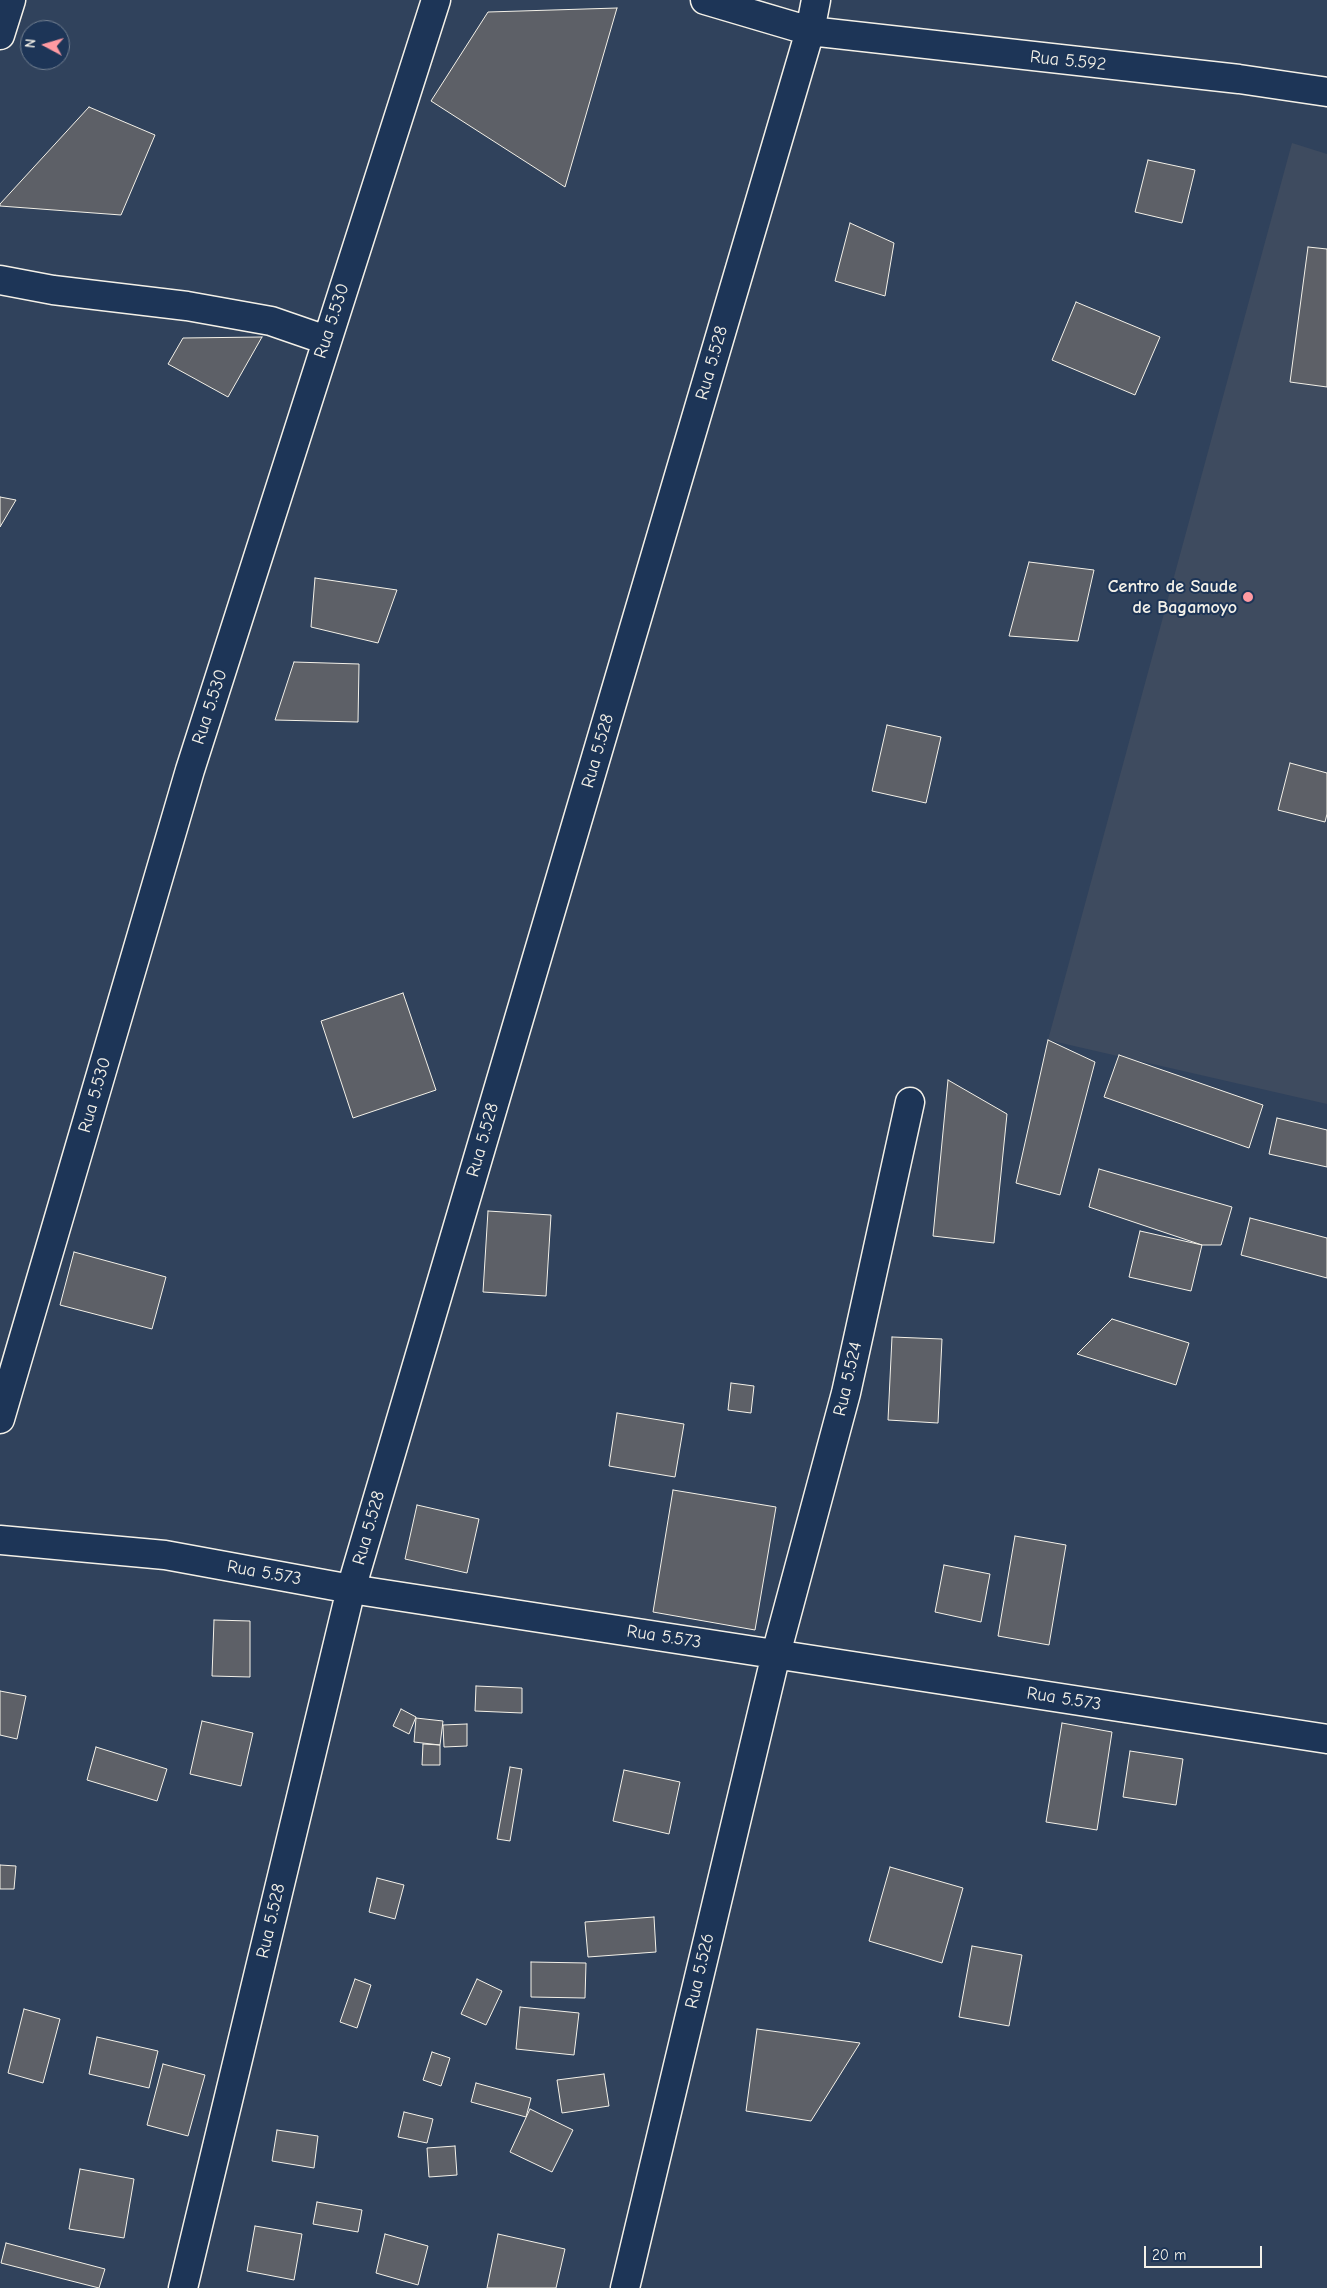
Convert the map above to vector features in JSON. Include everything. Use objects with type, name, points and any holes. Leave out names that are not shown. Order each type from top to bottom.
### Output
[{"type":"street","points":[[0,35],[11,0]]},
{"type":"street","name":"Rua 5.530","points":[[0,1419],[190,770],[436,0]]},
{"type":"street","name":"Rua 5.592","points":[[705,0],[810,31],[1239,79],[1327,92]]},
{"type":"street","name":"Rua 5.528","points":[[183,2288],[351,1589],[810,31],[816,0]]},
{"type":"street","points":[[0,280],[53,290],[187,306],[271,321],[326,340]]},
{"type":"street","name":"Rua 5.524","points":[[776,1654],[846,1393],[910,1102]]},
{"type":"street","name":"Rua 5.573","points":[[0,1540],[165,1555],[351,1589],[1327,1739]]},
{"type":"street","name":"Rua 5.526","points":[[625,2288],[776,1654]]},
{"type":"shaded area","name":"Centro de Saude de Bagamoyo","points":[[1292,143],[1327,154],[1327,1104],[1048,1040]]},
{"type":"building","points":[[617,8],[565,187],[431,101],[488,12]]},
{"type":"building","points":[[89,107],[155,135],[121,215],[0,206],[0,204]]},
{"type":"building","points":[[1148,160],[1195,170],[1182,223],[1135,212]]},
{"type":"building","points":[[850,223],[894,243],[885,296],[835,281]]},
{"type":"building","points":[[1308,247],[1327,249],[1327,387],[1290,382]]},
{"type":"building","points":[[1076,302],[1160,337],[1135,395],[1052,360]]},
{"type":"building","points":[[262,337],[228,397],[168,364],[183,338]]},
{"type":"building","points":[[0,497],[16,500],[0,527]]},
{"type":"building","points":[[1029,562],[1094,570],[1078,641],[1009,636]]},
{"type":"building","points":[[315,578],[397,590],[378,643],[311,627]]},
{"type":"building","points":[[294,662],[359,664],[358,722],[275,720]]},
{"type":"building","points":[[887,725],[941,737],[926,803],[872,791]]},
{"type":"building","points":[[1290,763],[1327,773],[1327,814],[1325,822],[1278,810]]},
{"type":"building","points":[[403,993],[436,1090],[353,1118],[321,1021]]},
{"type":"building","points":[[1048,1040],[1095,1062],[1060,1195],[1016,1183]]},
{"type":"building","points":[[1119,1055],[1263,1105],[1249,1148],[1104,1097]]},
{"type":"building","points":[[948,1080],[1007,1114],[994,1243],[933,1236]]},
{"type":"building","points":[[1277,1118],[1327,1130],[1327,1167],[1269,1154]]},
{"type":"building","points":[[1099,1169],[1232,1207],[1221,1245],[1202,1245],[1089,1207]]},
{"type":"building","points":[[488,1211],[551,1215],[546,1296],[483,1292]]},
{"type":"building","points":[[1250,1218],[1327,1238],[1327,1278],[1241,1255]]},
{"type":"building","points":[[1140,1231],[1202,1245],[1191,1291],[1129,1277]]},
{"type":"building","points":[[74,1252],[166,1277],[152,1329],[60,1305]]},
{"type":"building","points":[[1112,1319],[1189,1343],[1176,1385],[1077,1354]]},
{"type":"building","points":[[892,1337],[942,1339],[938,1423],[888,1420]]},
{"type":"building","points":[[731,1383],[754,1386],[751,1413],[728,1410]]},
{"type":"building","points":[[617,1413],[684,1424],[675,1477],[609,1466]]},
{"type":"building","points":[[673,1490],[776,1507],[755,1630],[653,1612]]},
{"type":"building","points":[[417,1505],[479,1519],[467,1573],[405,1559]]},
{"type":"building","points":[[1015,1536],[1066,1545],[1049,1645],[998,1636]]},
{"type":"building","points":[[944,1565],[990,1574],[981,1622],[935,1612]]},
{"type":"building","points":[[214,1620],[250,1621],[250,1677],[212,1676]]},
{"type":"building","points":[[476,1686],[522,1688],[522,1713],[475,1711]]},
{"type":"building","points":[[0,1691],[26,1696],[17,1739],[0,1735]]},
{"type":"building","points":[[401,1709],[416,1717],[409,1734],[393,1726]]},
{"type":"building","points":[[416,1718],[443,1721],[440,1745],[414,1742]]},
{"type":"building","points":[[202,1721],[253,1733],[241,1786],[190,1774]]},
{"type":"building","points":[[1062,1723],[1112,1732],[1097,1830],[1046,1822]]},
{"type":"building","points":[[467,1724],[467,1746],[444,1747],[443,1725]]},
{"type":"building","points":[[423,1744],[440,1745],[440,1765],[422,1765]]},
{"type":"building","points":[[96,1747],[167,1769],[157,1801],[87,1780]]},
{"type":"building","points":[[1130,1751],[1183,1759],[1176,1805],[1123,1797]]},
{"type":"building","points":[[510,1767],[522,1769],[510,1841],[497,1839]]},
{"type":"building","points":[[624,1770],[680,1782],[669,1834],[613,1821]]},
{"type":"building","points":[[0,1865],[16,1866],[14,1889],[0,1889]]},
{"type":"building","points":[[890,1867],[963,1888],[942,1963],[869,1941]]},
{"type":"building","points":[[377,1878],[404,1885],[395,1919],[369,1912]]},
{"type":"building","points":[[654,1917],[656,1952],[588,1957],[585,1922]]},
{"type":"building","points":[[972,1946],[1022,1955],[1009,2026],[959,2017]]},
{"type":"building","points":[[531,1962],[586,1963],[585,1998],[531,1997]]},
{"type":"building","points":[[355,1979],[371,1985],[357,2028],[340,2022]]},
{"type":"building","points":[[477,1979],[502,1991],[486,2025],[461,2014]]},
{"type":"building","points":[[520,2007],[579,2013],[574,2055],[516,2049]]},
{"type":"building","points":[[24,2009],[60,2019],[43,2083],[8,2073]]},
{"type":"building","points":[[757,2029],[860,2043],[811,2121],[746,2111]]},
{"type":"building","points":[[97,2037],[158,2051],[149,2088],[89,2074]]},
{"type":"building","points":[[432,2052],[450,2058],[441,2086],[423,2080]]},
{"type":"building","points":[[163,2064],[205,2075],[188,2136],[147,2125]]},
{"type":"building","points":[[604,2074],[609,2106],[562,2113],[557,2080]]},
{"type":"building","points":[[476,2083],[531,2098],[526,2117],[471,2102]]},
{"type":"building","points":[[530,2109],[573,2130],[552,2172],[510,2152]]},
{"type":"building","points":[[404,2112],[433,2119],[427,2143],[398,2137]]},
{"type":"building","points":[[277,2130],[318,2136],[314,2168],[272,2161]]},
{"type":"building","points":[[455,2146],[457,2175],[429,2177],[427,2148]]},
{"type":"building","points":[[80,2169],[134,2179],[124,2238],[69,2229]]},
{"type":"building","points":[[317,2202],[362,2210],[358,2232],[313,2224]]},
{"type":"building","points":[[255,2226],[302,2234],[294,2280],[247,2271]]},
{"type":"building","points":[[385,2234],[428,2246],[418,2285],[376,2273]]},
{"type":"building","points":[[498,2234],[565,2249],[556,2288],[487,2288]]},
{"type":"building","points":[[6,2243],[105,2269],[99,2288],[1,2263]]},
{"type":"place","name":"Centro de Saude de Bagamoyo","points":[[1248,597]]}]
